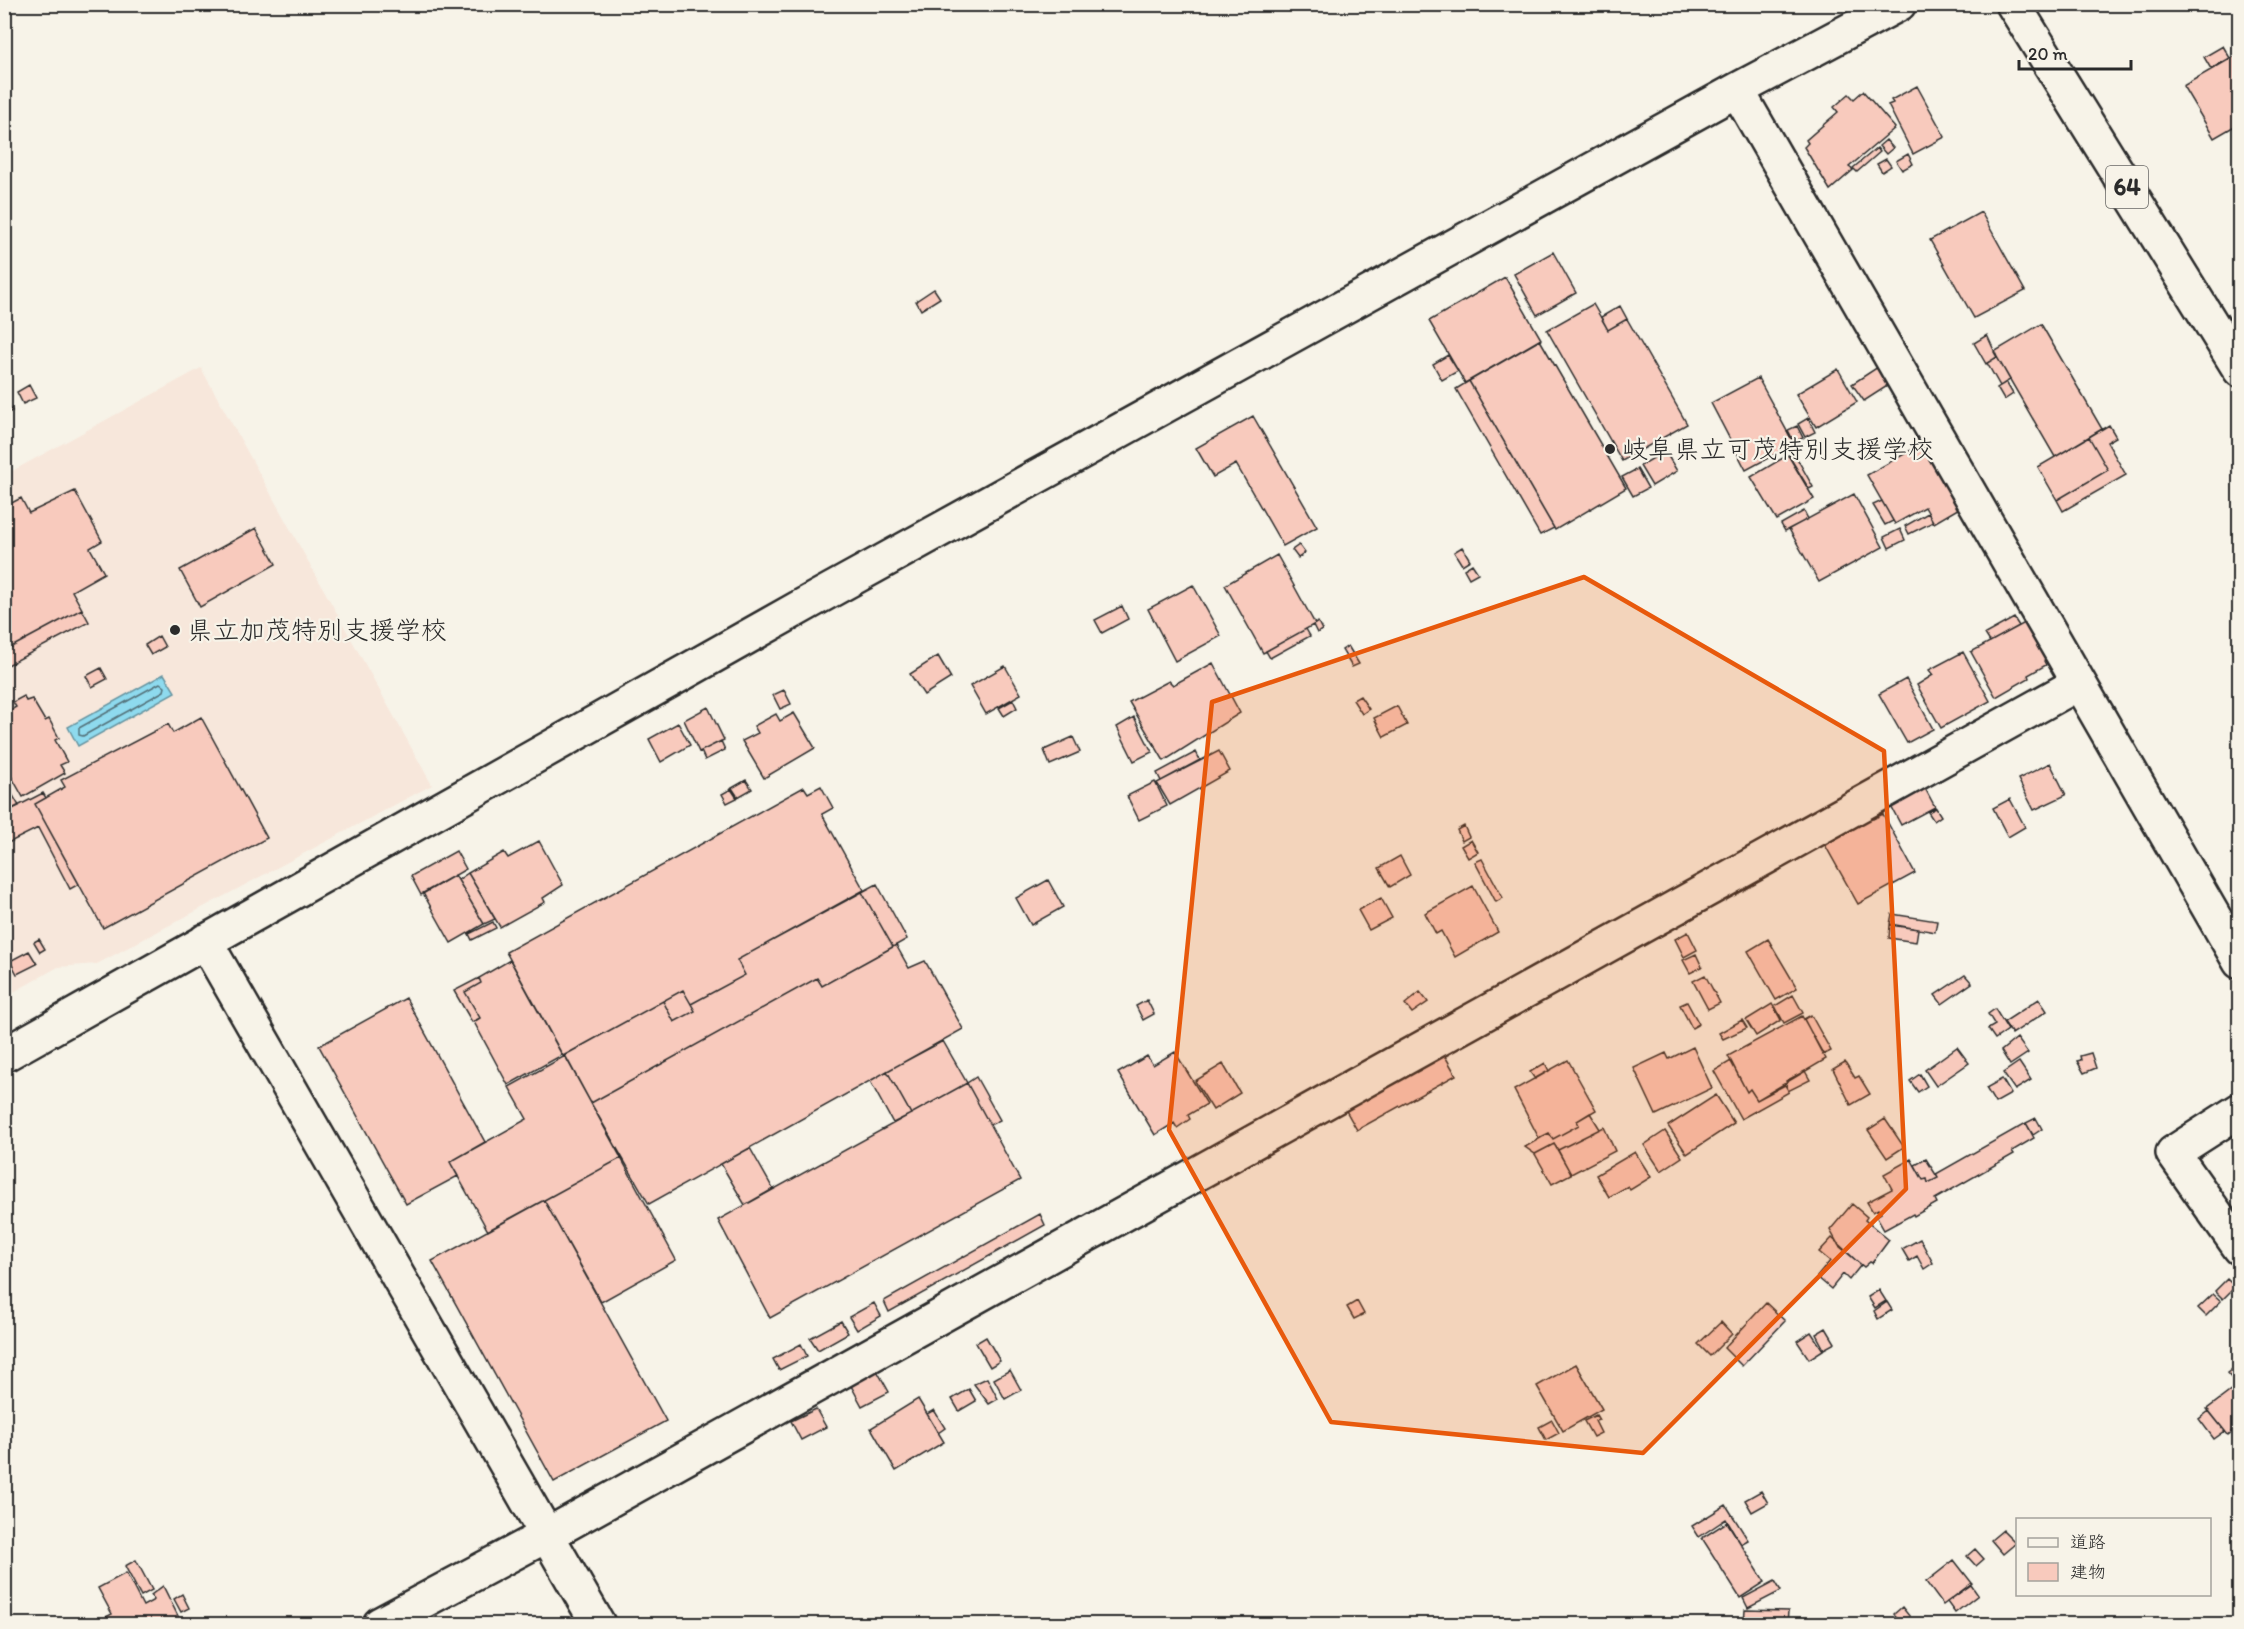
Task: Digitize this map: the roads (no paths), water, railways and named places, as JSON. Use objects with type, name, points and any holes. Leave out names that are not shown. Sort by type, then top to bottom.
[{"type":"street","points":[[4,1054],[813,600],[1737,90],[1899,4]]},
{"type":"street","name":"64","points":[[2013,4],[2240,370]]},
{"type":"street","points":[[1737,90],[2240,962]]},
{"type":"street","points":[[380,1624],[547,1535],[2079,683]]},
{"type":"street","points":[[205,941],[598,1624]]},
{"type":"street","points":[[2240,1110],[2173,1153],[2240,1248]]},
{"type":"water","points":[[164,674],[175,692],[78,746],[68,727]]},
{"type":"place","name":"岐阜県立可茂特別支援学校","points":[[1610,449]]},
{"type":"place","name":"県立加茂特別支援学校","points":[[175,630]]}]
